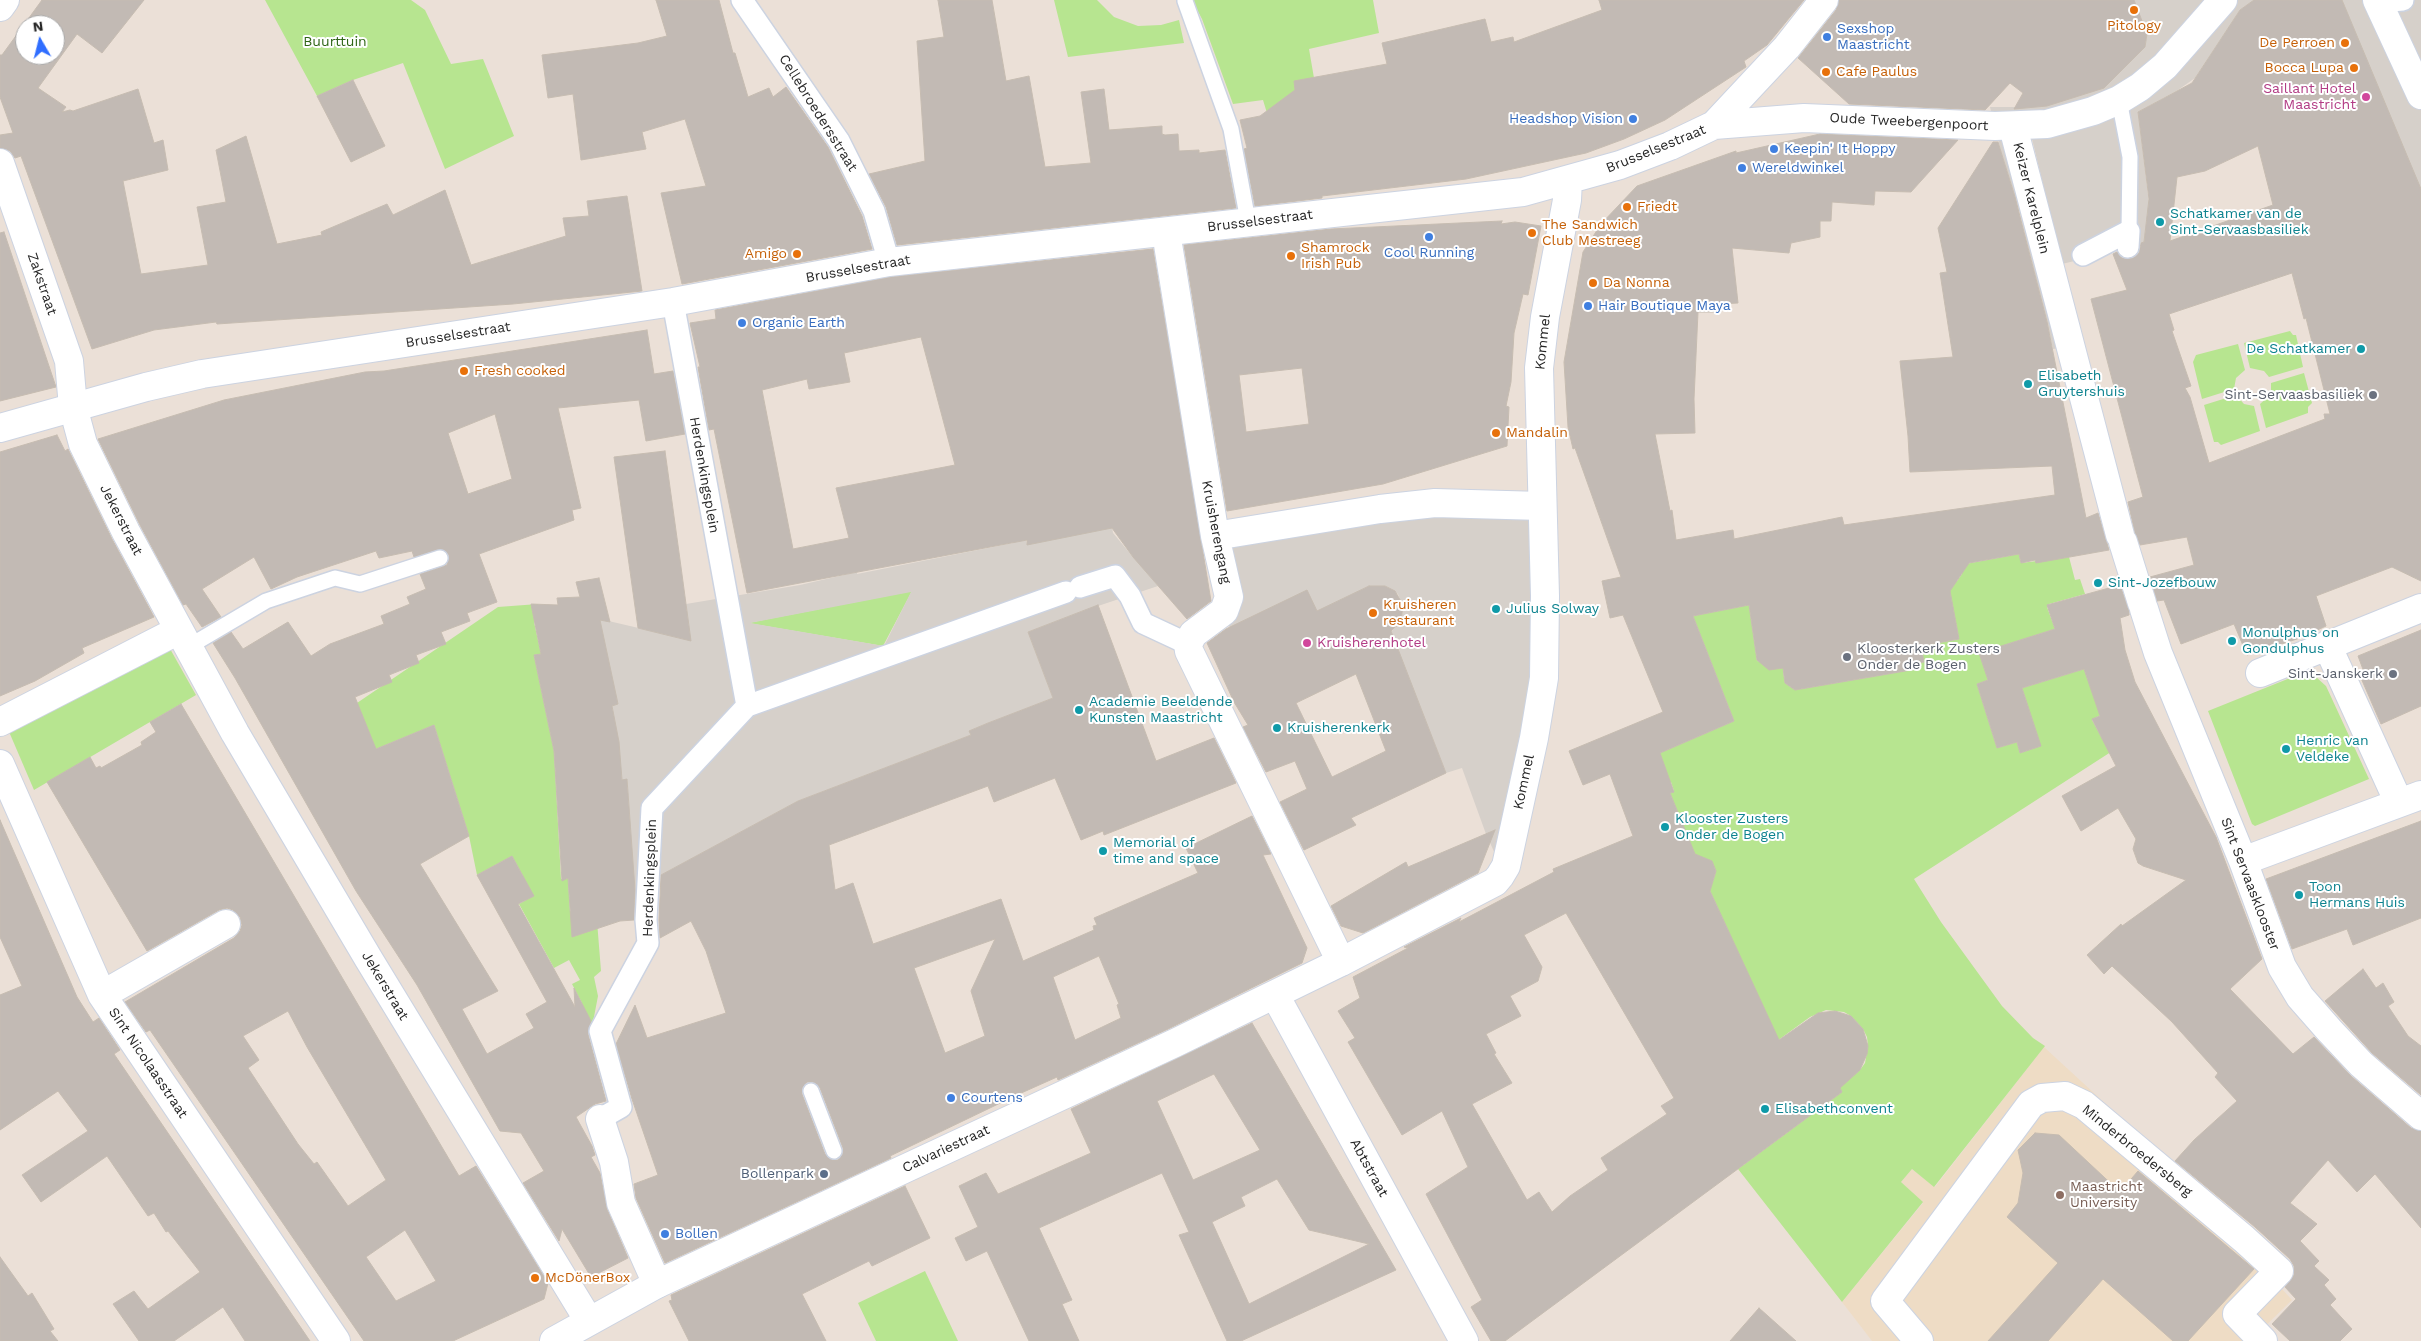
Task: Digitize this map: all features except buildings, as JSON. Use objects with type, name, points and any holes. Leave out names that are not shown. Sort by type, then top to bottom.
[{"type":"street","points":[[0,7],[5,0]]},
{"type":"street","name":"Cellebroedersstraat","points":[[742,0],[839,141],[874,211],[889,262]]},
{"type":"street","name":"Brusselsestraat","points":[[0,428],[202,374],[673,302],[889,262],[1523,192],[1646,155],[1714,124],[1752,86],[1824,0]]},
{"type":"street","name":"Keizer Karelplein","points":[[2070,346],[2013,127],[2048,124],[2119,100],[2140,87],[2165,66],[2223,0]]},
{"type":"street","points":[[2386,1],[2421,95]]},
{"type":"street","name":"Brusselsestraat","points":[[1714,124],[1804,118]]},
{"type":"street","name":"Oude Tweebergenpoort","points":[[1804,118],[2013,127]]},
{"type":"street","name":"Zakstraat","points":[[0,163],[69,361],[74,407]]},
{"type":"street","name":"Kommel","points":[[1341,962],[1495,882],[1506,866],[1534,738],[1544,678],[1540,348],[1567,200],[1568,180]]},
{"type":"street","name":"Kruisherengang","points":[[1166,232],[1214,536],[1229,597],[1224,611],[1193,634],[1188,644]]},
{"type":"street","points":[[2083,255],[2128,239]]},
{"type":"street","name":"Herdenkingsplein","points":[[673,302],[747,706]]},
{"type":"street","name":"Sint Servaasklooster","points":[[2070,346],[2122,539],[2143,606],[2162,662],[2243,861],[2274,950],[2300,997],[2361,1064],[2421,1116]]},
{"type":"street","name":"Jekerstraat","points":[[74,407],[83,444],[126,532],[235,732],[368,958],[590,1321]]},
{"type":"street","points":[[1214,536],[1380,509],[1435,503],[1542,506]]},
{"type":"street","name":"Herdenkingsplein","points":[[600,1120],[622,1107],[600,1031],[648,943],[646,920],[652,808],[747,706],[1115,576],[1130,596],[1143,623],[1188,644]]},
{"type":"street","points":[[2260,673],[2421,608]]},
{"type":"street","points":[[0,722],[183,638]]},
{"type":"street","points":[[1188,644],[1194,660],[1341,962]]},
{"type":"street","points":[[2243,861],[2410,799],[2327,645]]},
{"type":"street","name":"Sint Nicolaasstraat","points":[[0,764],[102,995],[336,1341]]},
{"type":"street","points":[[102,995],[226,924]]},
{"type":"street","name":"Calvariestraat","points":[[554,1341],[658,1284],[848,1185],[1279,993],[1341,962]]},
{"type":"street","name":"Abtstraat","points":[[1279,993],[1464,1341]]},
{"type":"street","name":"Minderbroedersberg","points":[[1919,1341],[1885,1301],[2032,1104],[2042,1098],[2064,1096],[2084,1105],[2244,1239],[2278,1271],[2237,1314],[2258,1339]]},
{"type":"street","points":[[600,1120],[614,1162],[621,1203],[658,1284]]},
{"type":"lane","points":[[1185,1],[1231,129],[1248,221]]},
{"type":"lane","points":[[2119,100],[2130,157],[2128,239]]},
{"type":"lane","points":[[183,638],[266,601],[335,578],[360,584],[440,558]]},
{"type":"lane","points":[[811,1091],[834,1151]]},
{"type":"shaded area","points":[[2134,0],[2254,0],[2240,10],[2195,78],[2178,90],[2138,112],[2149,203],[2144,242],[2062,264],[2029,126],[2021,126],[2073,346],[2053,349],[2020,214],[1990,107],[2019,107],[2145,47],[2147,34]]},
{"type":"shaded area","points":[[2342,0],[2421,0],[2421,190],[2372,73]]},
{"type":"shaded area","points":[[1542,506],[1545,596],[1502,869],[1486,834],[1462,768],[1446,773],[1393,638],[1391,632],[1401,622],[1403,609],[1398,594],[1385,586],[1369,586],[1317,612],[1230,628],[1222,612],[1215,536]]},
{"type":"shaded area","points":[[1112,527],[1113,533],[1133,557],[1151,543],[1139,562],[1158,586],[1028,632],[1053,698],[970,731],[971,735],[798,801],[654,879],[636,920],[635,899],[629,899],[631,842],[627,780],[622,780],[612,706],[618,704],[598,643],[600,619],[690,640],[686,604],[800,585],[857,572],[857,574],[1013,543],[1023,533],[1027,544]],"holes":[[[911,592],[884,646],[750,623]]]},
{"type":"shaded area","name":"Maastricht University","points":[[2044,1047],[2158,1152],[2292,1300],[2250,1341],[1872,1341],[1842,1302],[1923,1203],[1901,1182],[1912,1169],[1935,1187]]},
{"type":"green space","name":"Buurttuin","points":[[265,0],[411,0],[425,10],[451,64],[483,59],[514,136],[445,169],[403,63],[353,80],[317,96]]},
{"type":"green space","points":[[1054,0],[1097,0],[1114,17],[1138,26],[1161,25],[1179,20],[1184,43],[1068,57]]},
{"type":"green space","points":[[1192,0],[1373,0],[1379,33],[1309,49],[1314,78],[1296,92],[1270,123],[1263,100],[1233,104],[1202,19]]},
{"type":"green space","points":[[2290,331],[2293,335],[2296,335],[2303,367],[2269,377],[2264,371],[2250,368],[2244,343]]},
{"type":"green space","points":[[2238,344],[2245,370],[2236,378],[2234,389],[2202,399],[2193,362],[2196,355]]},
{"type":"green space","points":[[2304,373],[2312,403],[2308,407],[2308,413],[2266,428],[2260,404],[2271,394],[2271,383]]},
{"type":"green space","points":[[2236,395],[2244,404],[2254,406],[2260,431],[2221,445],[2218,442],[2214,442],[2204,405]]},
{"type":"green space","points":[[2019,554],[2021,563],[2069,557],[2075,580],[2080,579],[2085,594],[2049,604],[2047,607],[2055,629],[2008,644],[1981,656],[1988,680],[1977,684],[1997,748],[2017,742],[2020,753],[2040,746],[2022,688],[2084,669],[2102,714],[2092,720],[2102,738],[2117,748],[1914,879],[1941,922],[2002,1006],[2033,1038],[2045,1046],[1934,1187],[1912,1169],[1901,1182],[1923,1202],[1842,1302],[1738,1169],[1842,1092],[1839,1087],[1860,1070],[1865,1063],[1868,1046],[1867,1037],[1863,1029],[1851,1016],[1844,1012],[1826,1010],[1810,1017],[1777,1041],[1707,884],[1713,881],[1716,871],[1711,861],[1696,860],[1670,793],[1674,791],[1671,782],[1666,784],[1655,755],[1734,721],[1693,616],[1749,605],[1757,661],[1785,667],[1783,671],[1785,683],[1795,690],[1917,669],[1917,663],[1924,662],[1921,646],[1959,639],[1948,583],[1957,581],[1962,574],[1960,565]]},
{"type":"green space","points":[[912,591],[883,646],[748,623]]},
{"type":"green space","points":[[538,604],[542,622],[534,622],[541,654],[534,655],[554,751],[561,879],[568,878],[570,911],[597,921],[601,971],[594,977],[598,996],[593,1022],[587,1026],[575,1007],[582,1003],[572,984],[580,980],[569,960],[554,968],[519,904],[526,900],[516,881],[523,876],[512,856],[477,875],[469,836],[434,725],[337,765],[357,703],[498,607]]},
{"type":"green space","points":[[169,647],[196,695],[34,790],[7,727]]},
{"type":"green space","points":[[2303,674],[2316,677],[2326,686],[2369,779],[2255,826],[2252,824],[2208,711]]},
{"type":"green space","points":[[925,1271],[958,1341],[876,1341],[858,1303]]},
{"type":"place","name":"Pitology","points":[[2134,10]]},
{"type":"place","name":"Sexshop Maastricht","points":[[1827,37]]},
{"type":"place","name":"De Perroen","points":[[2345,43]]},
{"type":"place","name":"Bocca Lupa","points":[[2354,68]]},
{"type":"place","name":"Cafe Paulus","points":[[1826,72]]},
{"type":"place","name":"Saillant Hotel Maastricht","points":[[2366,97]]},
{"type":"place","name":"Headshop Vision","points":[[1633,119]]},
{"type":"place","name":"Keepin' It Hoppy","points":[[1774,149]]},
{"type":"place","name":"Wereldwinkel","points":[[1742,168]]},
{"type":"place","name":"Friedt","points":[[1627,207]]},
{"type":"place","name":"Schatkamer van de Sint-Servaasbasiliek","points":[[2160,222]]},
{"type":"place","name":"The Sandwich Club Mestreeg","points":[[1532,233]]},
{"type":"place","name":"Cool Running","points":[[1429,237]]},
{"type":"place","name":"Amigo","points":[[797,254]]},
{"type":"place","name":"Shamrock Irish Pub","points":[[1291,256]]},
{"type":"place","name":"Da Nonna","points":[[1593,283]]},
{"type":"place","name":"Hair Boutique Maya","points":[[1588,306]]},
{"type":"place","name":"Organic Earth","points":[[742,323]]},
{"type":"place","name":"De Schatkamer","points":[[2361,349]]},
{"type":"place","name":"Fresh cooked","points":[[464,371]]},
{"type":"place","name":"Elisabeth Gruytershuis","points":[[2028,384]]},
{"type":"place","name":"Sint-Servaasbasiliek","points":[[2373,395]]},
{"type":"place","name":"Mandalin","points":[[1496,433]]},
{"type":"place","name":"Sint-Jozefbouw","points":[[2098,583]]},
{"type":"place","name":"Julius Solway","points":[[1496,609]]},
{"type":"place","name":"Kruisheren restaurant","points":[[1373,613]]},
{"type":"place","name":"Monulphus on Gondulphus","points":[[2232,641]]},
{"type":"place","name":"Kruisherenhotel","points":[[1307,643]]},
{"type":"place","name":"Kloosterkerk Zusters Onder de Bogen","points":[[1847,657]]},
{"type":"place","name":"Sint-Janskerk","points":[[2393,674]]},
{"type":"place","name":"Academie Beeldende Kunsten Maastricht","points":[[1079,710]]},
{"type":"place","name":"Kruisherenkerk","points":[[1277,728]]},
{"type":"place","name":"Henric van Veldeke","points":[[2286,749]]},
{"type":"place","name":"Klooster Zusters Onder de Bogen","points":[[1665,827]]},
{"type":"place","name":"Memorial of time and space","points":[[1103,851]]},
{"type":"place","name":"Toon Hermans Huis","points":[[2299,895]]},
{"type":"place","name":"Courtens","points":[[951,1098]]},
{"type":"place","name":"Elisabethconvent","points":[[1765,1109]]},
{"type":"place","name":"Bollenpark","points":[[824,1174]]},
{"type":"place","name":"Maastricht University","points":[[2060,1195]]},
{"type":"place","name":"Bollen","points":[[665,1234]]},
{"type":"place","name":"McDönerBox","points":[[535,1278]]}]
